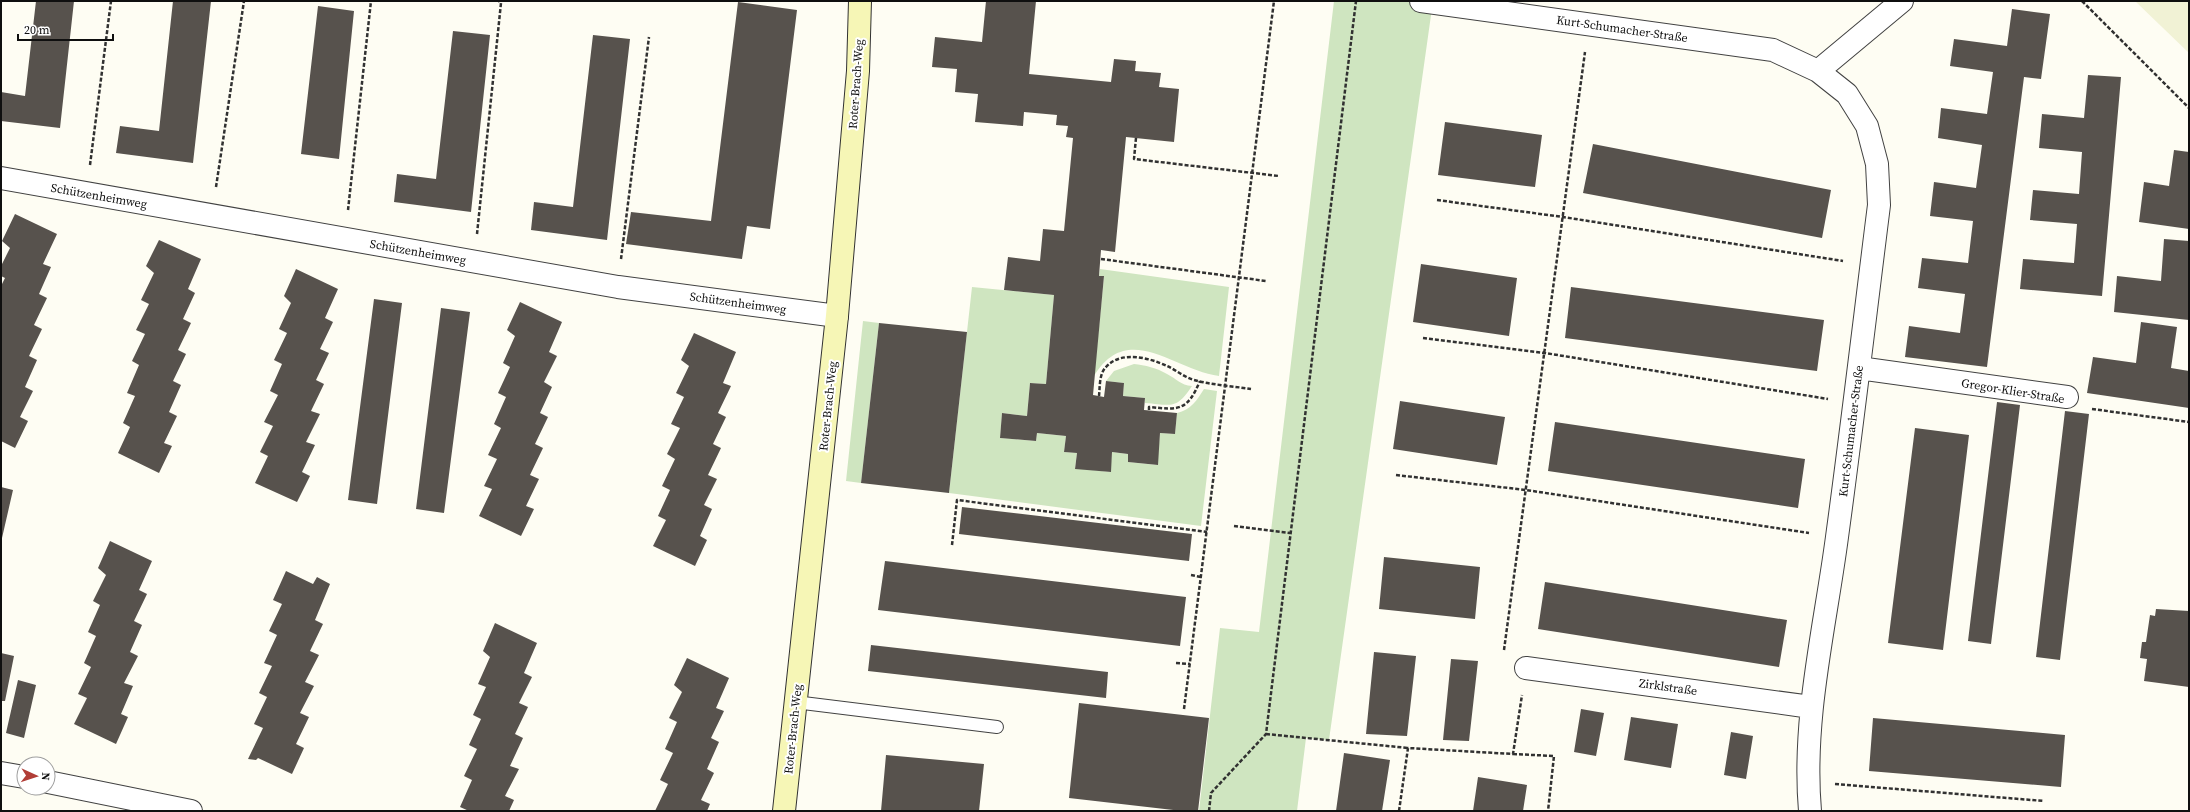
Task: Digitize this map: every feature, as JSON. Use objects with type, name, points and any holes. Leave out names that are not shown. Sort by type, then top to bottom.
[{"type":"street","name":"Roter-Brach-Weg","points":[[784,811],[838,316],[858,71],[860,1]]},
{"type":"street","name":"Kurt-Schumacher-Straße","points":[[1421,1],[1773,50],[1818,70],[1847,94],[1867,126],[1877,164],[1879,205],[1837,538],[1811,707],[1809,783],[1810,811]]},
{"type":"street","points":[[1818,70],[1902,1]]},
{"type":"street","name":"Schützenheimweg","points":[[1,178],[618,287],[838,316]]},
{"type":"street","name":"Gregor-Klier-Straße","points":[[1859,368],[2067,398]]},
{"type":"street","name":"Zirklstraße","points":[[1526,668],[1811,707]]},
{"type":"street","points":[[1,773],[16,776]]},
{"type":"street","points":[[56,784],[191,811]]},
{"type":"lane","points":[[796,702],[998,727]]},
{"type":"path","points":[[86,193],[112,1]]},
{"type":"path","points":[[212,215],[244,1]]},
{"type":"path","points":[[345,239],[371,1]]},
{"type":"path","points":[[474,262],[500,1]]},
{"type":"path","points":[[1184,709],[1274,1]]},
{"type":"path","points":[[1209,811],[1211,793],[1266,734],[1356,1]]},
{"type":"path","points":[[2082,1],[2189,108]]},
{"type":"path","points":[[1513,754],[1526,668],[1503,659],[1588,24]]},
{"type":"path","points":[[618,287],[649,36]]},
{"type":"path","points":[[1136,138],[1134,159],[1279,176]]},
{"type":"path","points":[[1437,200],[1563,217],[1872,265]]},
{"type":"path","points":[[1101,259],[1266,281]]},
{"type":"path","points":[[1423,338],[1545,353],[1854,403]]},
{"type":"path","points":[[1099,396],[1100,381],[1106,367],[1119,359],[1128,357],[1152,360],[1200,381],[1251,389]]},
{"type":"path","points":[[1149,410],[1149,407],[1171,409],[1179,408],[1187,404],[1200,381]]},
{"type":"path","name":"Gregor-Klier-Straße","points":[[2067,398],[2076,407],[2189,422]]},
{"type":"path","points":[[1396,475],[1526,490],[1837,538]]},
{"type":"path","points":[[952,545],[957,500],[1207,532]]},
{"type":"path","points":[[1234,526],[1290,533]]},
{"type":"path","points":[[1191,575],[1201,577]]},
{"type":"path","points":[[1176,663],[1190,664]]},
{"type":"path","points":[[1266,734],[1408,748],[1554,756],[1548,811]]},
{"type":"path","points":[[1399,811],[1408,748]]},
{"type":"path","points":[[1809,783],[2044,801]]},
{"type":"green space","points":[[1334,1],[1433,1],[1329,740],[1306,738],[1297,811],[1199,811],[1220,628],[1259,632]]},
{"type":"green space","points":[[2135,1],[2189,1],[2189,53]]},
{"type":"green space","points":[[1100,269],[1229,287],[1219,376],[1202,372],[1152,353],[1137,350],[1122,352],[1107,360],[1094,376],[1104,277],[1099,276]]},
{"type":"green space","points":[[972,287],[1054,295],[1046,384],[1030,383],[1027,416],[1002,413],[1000,438],[1036,441],[1037,433],[1066,436],[1064,452],[1077,453],[1075,468],[1110,472],[1112,452],[1128,454],[1128,462],[1157,465],[1160,433],[1175,434],[1177,413],[1190,407],[1204,389],[1217,391],[1201,526],[949,493]]},
{"type":"green space","points":[[863,321],[879,323],[861,483],[846,481]]},
{"type":"green space","points":[[1134,364],[1155,368],[1181,383],[1192,386],[1182,399],[1168,405],[1145,403],[1145,398],[1123,396],[1124,383],[1106,381],[1114,371]]},
{"type":"building","points":[[36,1],[74,1],[60,128],[1,121],[1,92],[25,96]]},
{"type":"building","points":[[173,1],[211,1],[193,163],[116,153],[120,126],[159,131]]},
{"type":"building","points":[[986,1],[1036,1],[1029,74],[1111,82],[1114,59],[1136,61],[1135,71],[1161,73],[1159,87],[1179,89],[1174,142],[1126,137],[1115,252],[1101,250],[1099,276],[1104,276],[1093,395],[1104,397],[1106,381],[1124,383],[1123,396],[1145,398],[1144,410],[1177,413],[1175,434],[1160,433],[1158,465],[1128,462],[1128,454],[1112,452],[1111,472],[1075,469],[1077,453],[1064,452],[1066,436],[1037,433],[1036,441],[1000,438],[1002,413],[1027,416],[1030,383],[1046,384],[1054,295],[1004,290],[1008,257],[1040,261],[1043,229],[1064,231],[1073,138],[1066,137],[1068,126],[1056,125],[1057,115],[1024,112],[1023,126],[975,122],[978,94],[955,92],[957,69],[932,67],[935,37],[982,42]]},
{"type":"building","points":[[738,2],[797,10],[770,229],[747,226],[742,259],[626,244],[631,212],[711,221]]},
{"type":"building","points":[[318,6],[354,11],[339,159],[301,154]]},
{"type":"building","points":[[2012,9],[2050,14],[2041,79],[2024,77],[1987,367],[1905,357],[1909,326],[1960,333],[1965,294],[1918,288],[1922,258],[1968,263],[1973,221],[1930,216],[1934,182],[1976,188],[1982,145],[1938,138],[1941,108],[1987,114],[1993,72],[1950,66],[1954,39],[2007,46]]},
{"type":"building","points":[[453,31],[490,35],[471,212],[394,202],[397,174],[436,179]]},
{"type":"building","points":[[593,35],[630,39],[607,240],[531,230],[534,202],[573,207]]},
{"type":"building","points":[[2088,75],[2121,77],[2102,296],[2020,289],[2023,259],[2074,263],[2077,224],[2030,220],[2033,190],[2079,194],[2082,152],[2039,148],[2042,114],[2084,118]]},
{"type":"building","points":[[1445,122],[1542,135],[1535,187],[1438,175]]},
{"type":"building","points":[[1593,144],[1831,190],[1822,238],[1583,193]]},
{"type":"building","points":[[2174,150],[2189,152],[2189,229],[2139,222],[2144,182],[2169,186]]},
{"type":"building","points":[[15,214],[57,234],[43,264],[51,267],[39,294],[47,298],[34,325],[42,329],[29,356],[37,360],[25,387],[33,391],[20,417],[28,421],[15,448],[1,441],[1,286],[5,278],[1,276],[1,266],[10,248],[2,241]]},
{"type":"building","points":[[2164,239],[2189,241],[2189,320],[2114,312],[2117,276],[2161,281]]},
{"type":"building","points":[[159,240],[201,259],[188,289],[195,293],[183,319],[191,323],[178,350],[186,354],[173,381],[181,385],[169,412],[177,416],[164,443],[172,446],[159,473],[118,453],[130,427],[123,423],[135,396],[127,393],[139,365],[132,361],[145,334],[136,330],[149,304],[141,300],[154,273],[146,266]]},
{"type":"building","points":[[1421,264],[1517,278],[1509,336],[1413,322]]},
{"type":"building","points":[[296,269],[338,289],[325,318],[333,322],[320,349],[329,353],[316,380],[324,384],[311,411],[320,414],[306,442],[315,445],[302,472],[310,476],[297,502],[255,483],[268,456],[260,452],[273,426],[264,422],[278,395],[270,391],[282,364],[274,360],[287,333],[279,329],[291,303],[284,296]]},
{"type":"building","points":[[1571,287],[1824,320],[1817,371],[1565,338]]},
{"type":"building","points":[[374,299],[402,303],[377,504],[348,500]]},
{"type":"building","points":[[520,302],[562,322],[549,352],[557,356],[544,382],[552,387],[540,413],[548,417],[535,444],[543,448],[530,475],[539,479],[526,506],[534,509],[521,536],[479,516],[492,489],[484,486],[497,459],[488,455],[501,428],[494,424],[506,397],[498,393],[510,367],[503,363],[515,336],[507,330]]},
{"type":"building","points":[[441,308],[470,312],[444,513],[416,509]]},
{"type":"building","points":[[2141,322],[2177,327],[2171,368],[2189,371],[2189,408],[2087,393],[2093,357],[2136,363]]},
{"type":"building","points":[[879,323],[967,332],[949,493],[861,483]]},
{"type":"building","points":[[694,333],[736,352],[723,383],[731,386],[718,413],[726,417],[713,444],[721,448],[708,475],[717,479],[704,505],[712,509],[700,536],[707,540],[695,566],[653,546],[666,520],[658,516],[670,490],[662,486],[675,459],[667,454],[680,428],[671,424],[684,397],[676,393],[689,366],[681,360]]},
{"type":"building","points":[[1400,401],[1505,417],[1497,465],[1393,449]]},
{"type":"building","points":[[1997,402],[2020,405],[1991,644],[1968,641]]},
{"type":"building","points":[[2065,411],[2089,414],[2060,660],[2036,657]]},
{"type":"building","points":[[1555,422],[1805,459],[1798,508],[1548,471]]},
{"type":"building","points":[[1915,428],[1969,435],[1943,650],[1888,643]]},
{"type":"building","points":[[1,487],[13,490],[2,538],[1,538]]},
{"type":"building","points":[[962,507],[1192,534],[1189,561],[959,534]]},
{"type":"building","points":[[110,541],[152,561],[139,590],[147,594],[134,621],[142,625],[130,652],[138,656],[124,683],[133,686],[121,714],[128,717],[116,744],[74,724],[87,698],[78,694],[91,667],[84,663],[96,636],[88,632],[100,605],[93,601],[106,575],[98,568]]},
{"type":"building","points":[[1384,557],[1480,567],[1475,619],[1379,609]]},
{"type":"building","points":[[885,561],[1186,597],[1180,646],[878,610]]},
{"type":"building","points":[[286,571],[313,584],[317,577],[330,584],[315,620],[323,624],[310,651],[319,655],[305,682],[314,686],[300,713],[309,717],[296,744],[304,748],[292,774],[258,758],[256,760],[248,759],[263,728],[254,724],[267,697],[259,693],[272,666],[264,663],[277,635],[269,631],[282,604],[273,600]]},
{"type":"building","points":[[1545,582],[1787,620],[1779,667],[1538,629]]},
{"type":"building","points":[[2156,609],[2189,611],[2189,687],[2144,681],[2147,659],[2140,658],[2142,642],[2146,642],[2150,615],[2155,616]]},
{"type":"building","points":[[495,623],[537,643],[524,673],[532,677],[519,703],[528,707],[515,734],[523,738],[510,766],[519,769],[505,796],[514,800],[509,811],[469,811],[460,807],[472,780],[464,776],[477,749],[469,745],[481,719],[473,715],[486,687],[478,684],[490,657],[483,651]]},
{"type":"building","points":[[871,645],[1108,672],[1106,698],[868,671]]},
{"type":"building","points":[[1374,652],[1416,656],[1407,736],[1366,734]]},
{"type":"building","points":[[1,653],[14,656],[5,701],[1,701]]},
{"type":"building","points":[[687,658],[729,678],[716,708],[724,711],[711,738],[719,742],[707,769],[714,773],[701,800],[710,804],[707,811],[655,811],[668,784],[660,780],[673,753],[665,749],[677,722],[669,718],[682,692],[674,685]]},
{"type":"building","points":[[1451,659],[1478,661],[1469,741],[1443,740]]},
{"type":"building","points":[[18,680],[36,685],[24,738],[6,733]]},
{"type":"building","points":[[1079,703],[1209,718],[1198,811],[1182,811],[1069,798]]},
{"type":"building","points":[[1581,709],[1604,713],[1596,756],[1574,752]]},
{"type":"building","points":[[1631,717],[1678,724],[1671,768],[1624,760]]},
{"type":"building","points":[[1873,718],[2065,735],[2061,787],[1869,771]]},
{"type":"building","points":[[1731,732],[1753,736],[1746,779],[1724,775]]},
{"type":"building","points":[[1344,753],[1390,760],[1382,811],[1336,811]]},
{"type":"building","points":[[886,755],[984,764],[979,811],[881,811]]},
{"type":"building","points":[[1478,777],[1527,785],[1523,811],[1473,811]]}]
